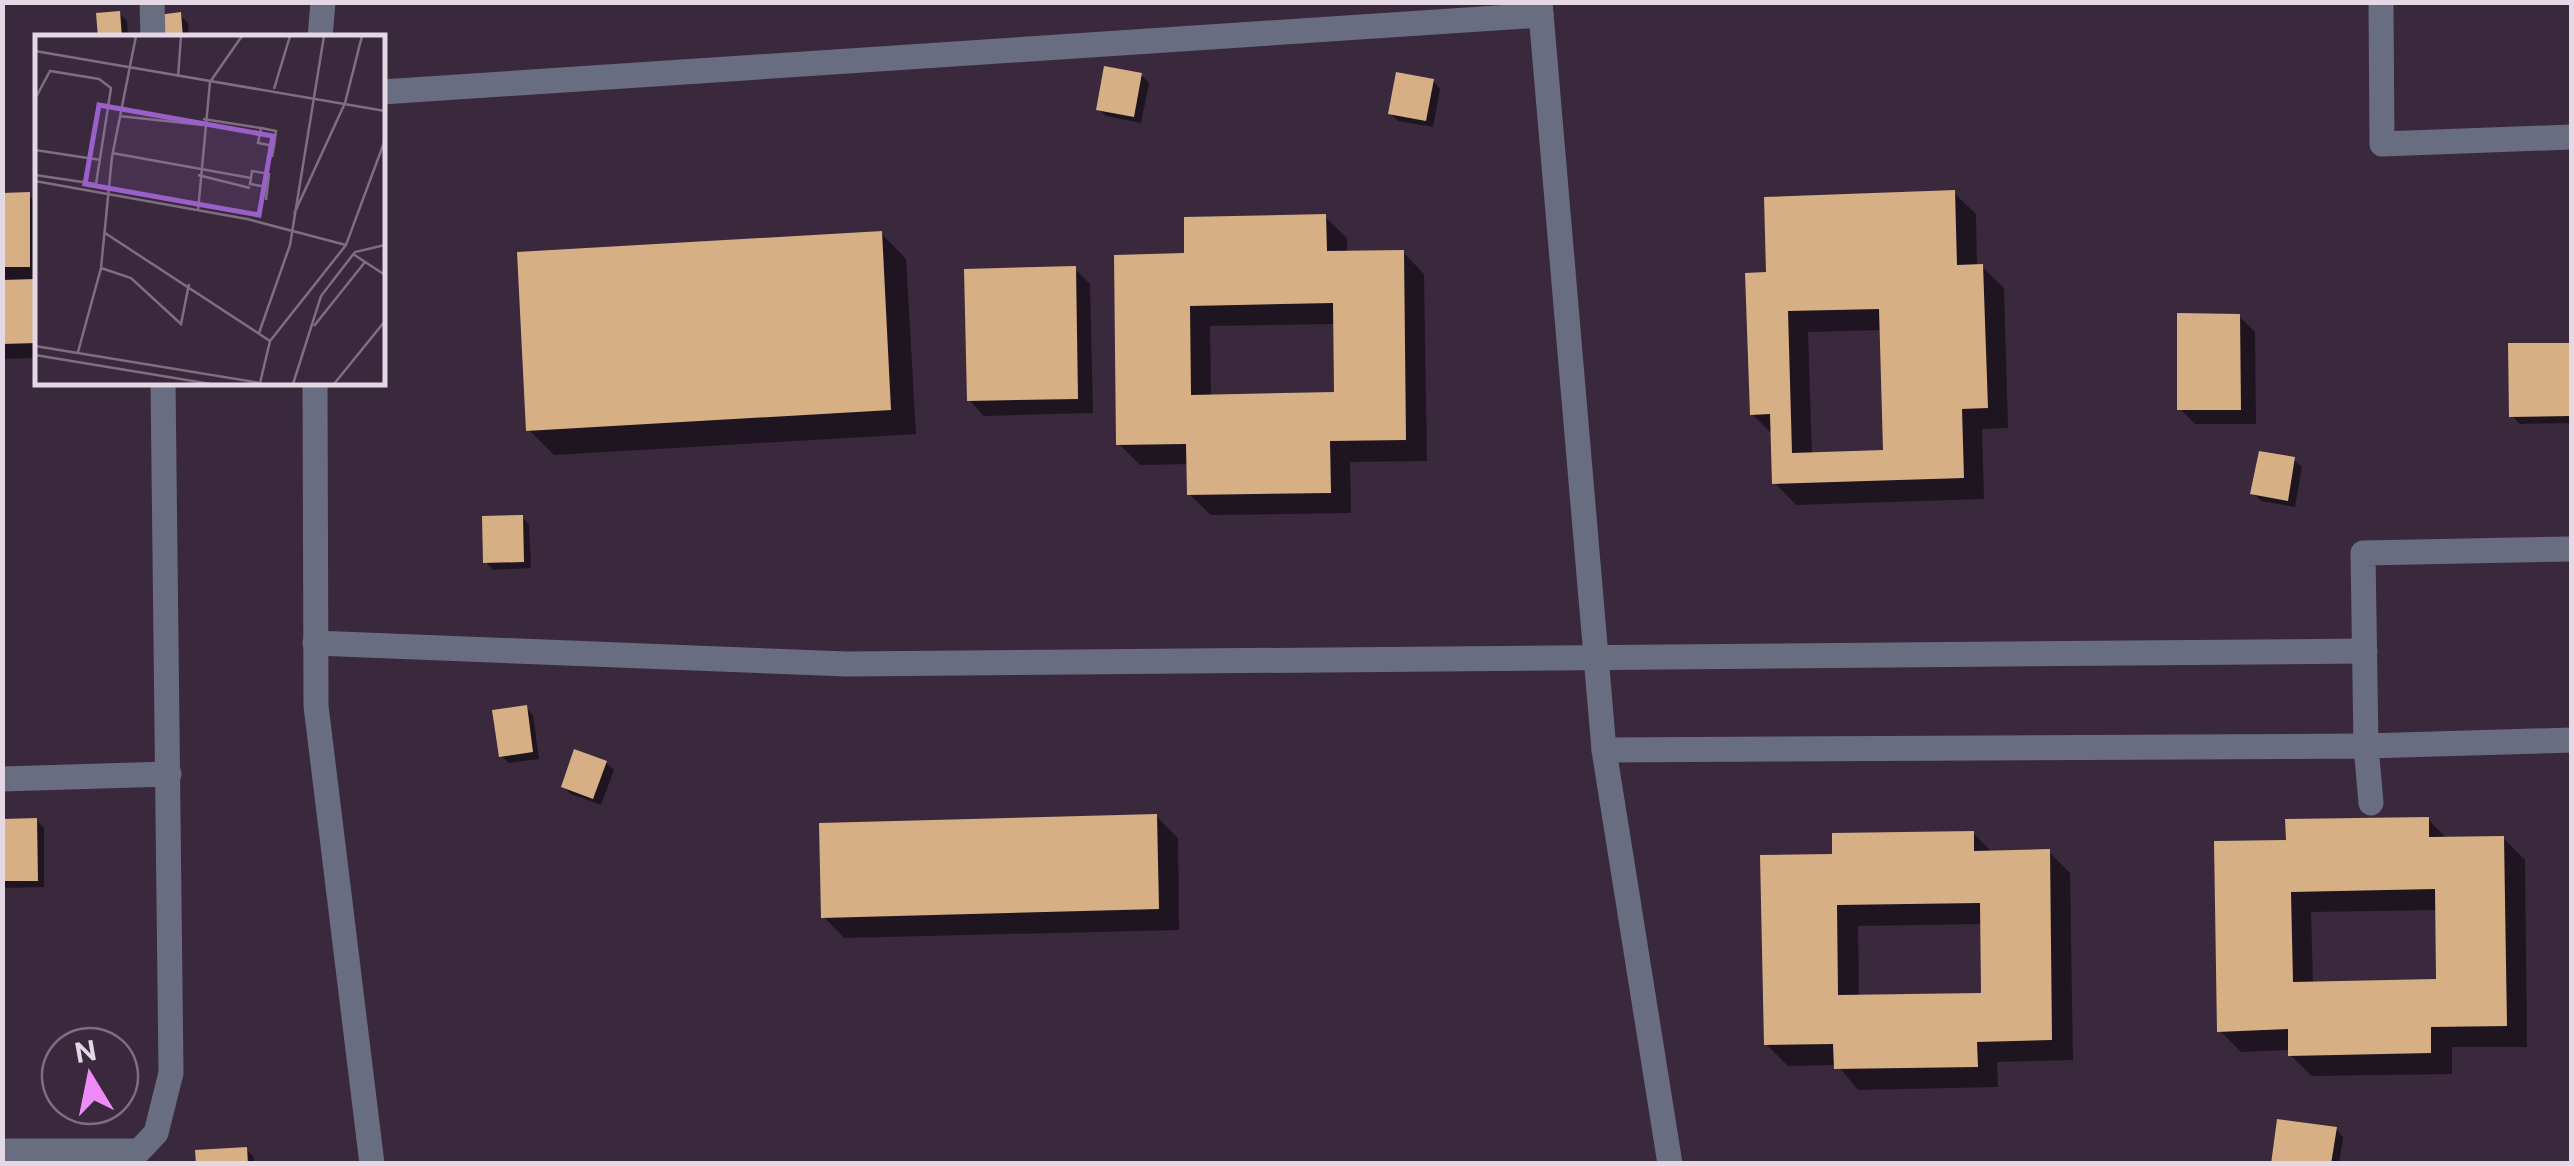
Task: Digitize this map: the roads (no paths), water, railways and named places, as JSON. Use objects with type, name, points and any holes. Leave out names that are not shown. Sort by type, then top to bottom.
[{"type":"street","points":[[152,2],[154,35]]},
{"type":"street","points":[[320,35],[323,2]]},
{"type":"street","points":[[2381,2],[2382,144],[2572,136]]},
{"type":"street","points":[[385,92],[1540,9],[1604,750],[1670,1164]]},
{"type":"street","points":[[2,1151],[139,1151],[156,1133],[171,1073],[164,385]]},
{"type":"street","points":[[315,385],[316,706],[372,1164]]},
{"type":"street","points":[[2371,803],[2366,746],[2363,553],[2572,550]]},
{"type":"street","points":[[315,643],[847,664],[2365,651]]},
{"type":"street","points":[[1604,750],[2366,746],[2572,740]]},
{"type":"street","points":[[2,779],[169,774]]}]
